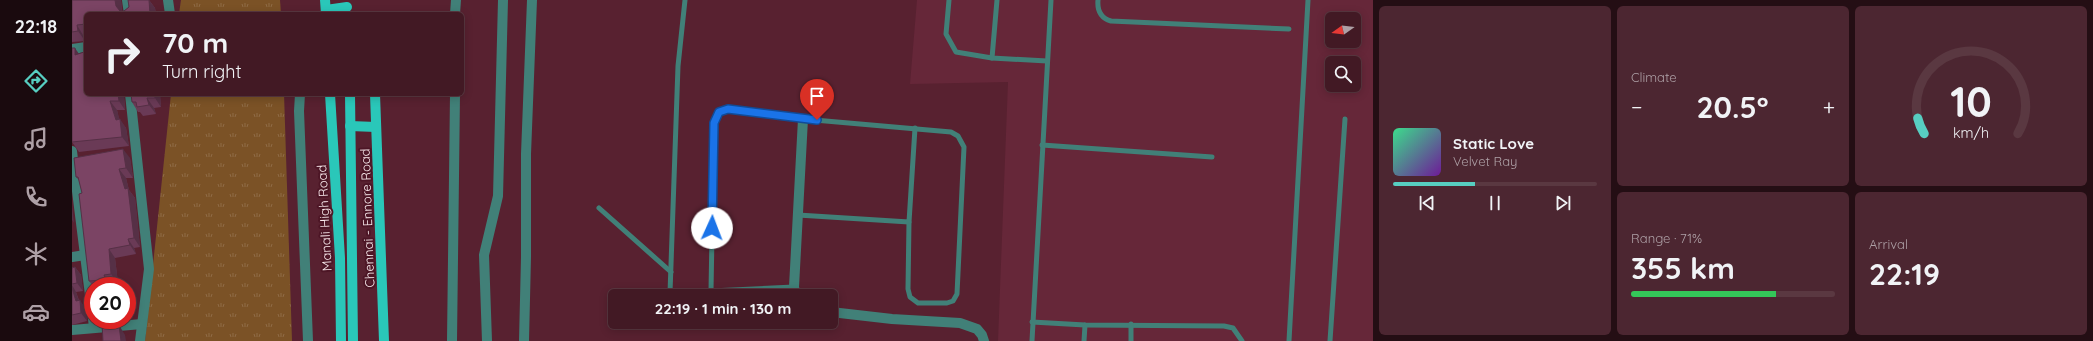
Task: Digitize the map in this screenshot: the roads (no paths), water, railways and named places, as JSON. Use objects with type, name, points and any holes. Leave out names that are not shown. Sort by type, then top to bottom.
[{"type":"main road","points":[[326,8],[348,9]]},
{"type":"main road","name":"Manali High Road","points":[[330,96],[340,258],[341,341]]},
{"type":"main road","name":"Manali High Road","points":[[350,96],[353,341]]},
{"type":"main road","name":"Chennai - Ennore Road","points":[[375,96],[384,341]]},
{"type":"main road","points":[[350,126],[376,127]]},
{"type":"street","points":[[127,0],[128,12]]},
{"type":"street","points":[[168,0],[170,12]]},
{"type":"street","points":[[456,0],[456,12]]},
{"type":"street","points":[[487,341],[484,255],[498,196],[503,0]]},
{"type":"street","points":[[524,341],[526,154],[532,0]]},
{"type":"street","points":[[72,49],[84,47]]},
{"type":"street","points":[[130,96],[149,269],[140,341]]},
{"type":"street","points":[[300,96],[299,111],[308,341]]},
{"type":"street","points":[[452,341],[455,96]]},
{"type":"street","points":[[795,289],[796,215],[803,118]]},
{"type":"street","points":[[72,151],[76,228],[85,255],[88,277]]},
{"type":"street","points":[[72,257],[85,255]]},
{"type":"street","points":[[838,313],[892,319],[960,323],[977,329],[982,335],[984,341]]},
{"type":"street","points":[[136,324],[142,324]]},
{"type":"street","points":[[72,330],[84,328]]},
{"type":"lane","points":[[670,289],[678,66],[685,0]]},
{"type":"lane","points":[[948,0],[946,34],[956,52],[992,58],[1047,61]]},
{"type":"lane","points":[[992,58],[997,0]]},
{"type":"lane","points":[[1032,341],[1051,0]]},
{"type":"lane","points":[[1098,0],[1100,14],[1105,19],[1111,21],[1288,29]]},
{"type":"lane","points":[[1289,341],[1308,0]]},
{"type":"lane","points":[[711,289],[716,117],[719,112],[728,109],[803,118],[915,128],[950,132],[958,136],[964,147],[957,294],[953,301],[947,303],[918,304],[910,297],[908,289],[909,222],[915,128]]},
{"type":"lane","points":[[1330,341],[1345,119]]},
{"type":"lane","points":[[1042,144],[1212,157]]},
{"type":"lane","points":[[599,208],[671,272]]},
{"type":"lane","points":[[796,215],[909,222]]},
{"type":"lane","points":[[1032,322],[1085,325],[1131,324],[1224,326],[1233,328],[1242,341]]},
{"type":"lane","points":[[1131,324],[1131,341]]},
{"type":"lane","points":[[1084,341],[1085,325]]}]
